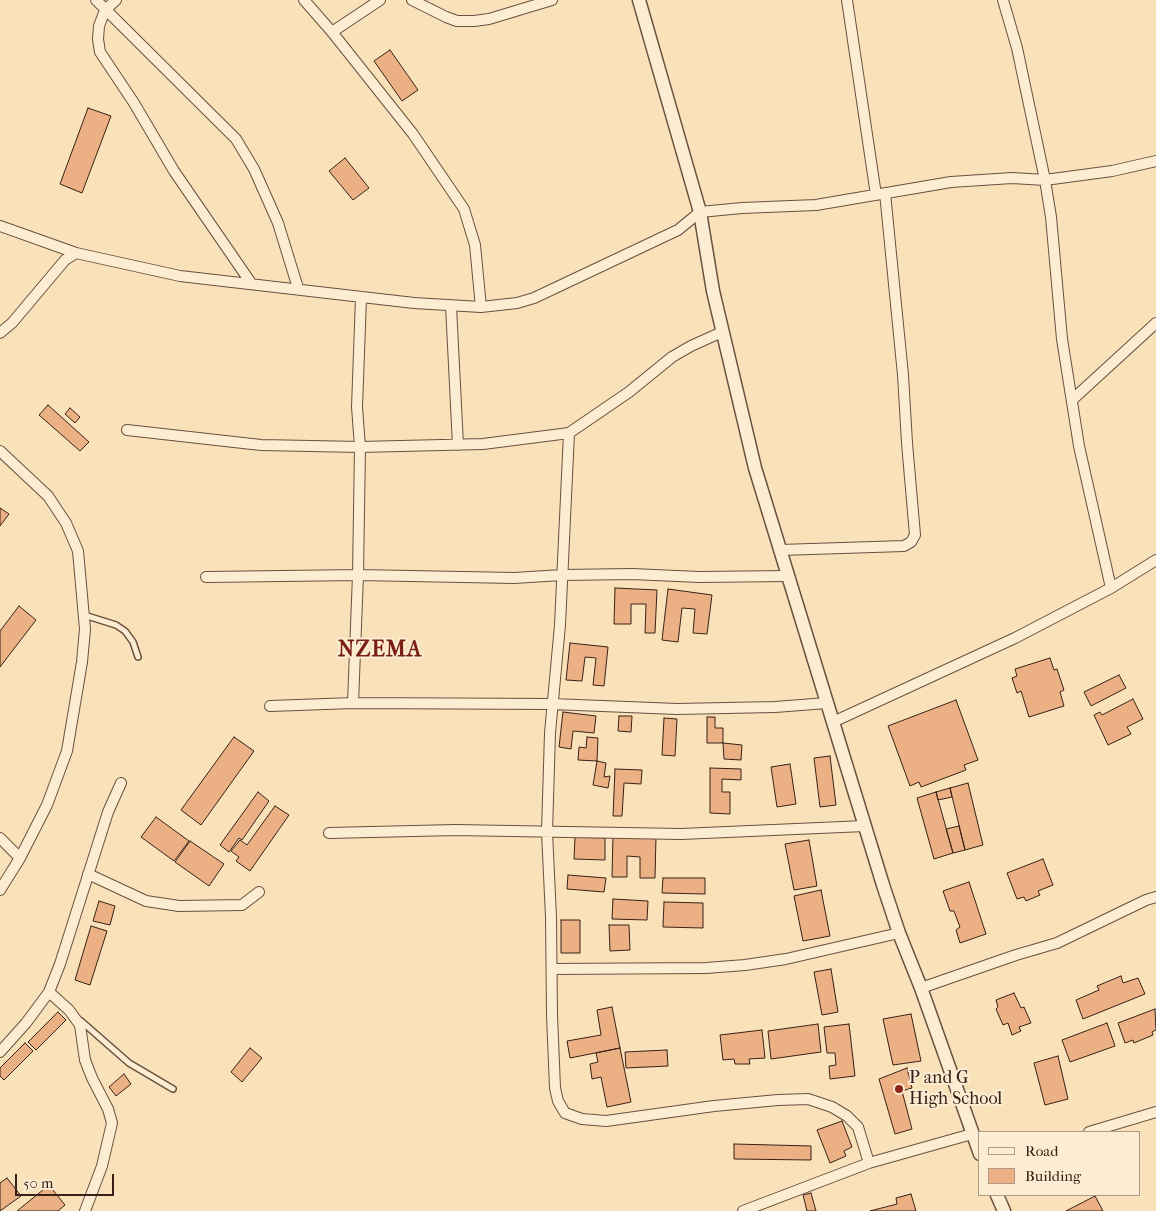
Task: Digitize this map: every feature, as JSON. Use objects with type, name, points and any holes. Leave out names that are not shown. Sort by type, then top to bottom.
[{"type":"street","points":[[96,0],[236,139],[254,169],[278,223],[298,288]]},
{"type":"street","points":[[116,0],[105,10],[99,26],[98,45],[100,52],[134,102],[174,171],[251,283]]},
{"type":"street","points":[[304,0],[332,32],[413,134],[464,209],[476,245],[480,307]]},
{"type":"street","points":[[332,32],[380,0]]},
{"type":"street","points":[[412,0],[457,21],[489,19],[552,0]]},
{"type":"street","points":[[640,0],[700,212],[713,291],[755,468],[899,933],[921,988],[978,1149]]},
{"type":"street","points":[[780,550],[904,546],[911,542],[915,535],[903,375],[880,194],[847,0]]},
{"type":"street","points":[[1003,0],[1017,48],[1045,180],[1051,217],[1062,339],[1079,446],[1111,588]]},
{"type":"street","points":[[0,226],[76,253],[180,276],[298,288],[361,298],[480,307],[517,303],[542,295],[678,230],[700,212],[816,205],[951,182],[1012,178],[1045,180],[1112,171],[1156,162]]},
{"type":"street","points":[[0,333],[12,323],[65,260],[76,253]]},
{"type":"street","points":[[353,703],[358,576],[360,447],[357,408],[361,298]]},
{"type":"street","points":[[451,306],[458,445]]},
{"type":"street","points":[[1072,400],[1156,323]]},
{"type":"street","points":[[128,430],[261,445],[360,447],[458,445],[502,442],[569,433],[629,392],[672,357],[722,332]]},
{"type":"street","points":[[569,433],[560,625],[548,767],[547,832],[552,1015],[555,1088],[558,1101],[565,1113],[582,1119],[606,1121],[714,1106],[778,1100],[808,1100],[832,1107],[847,1116],[858,1127],[870,1163]]},
{"type":"street","points":[[0,451],[48,496],[66,523],[78,551],[85,629],[82,662],[67,751],[47,805],[20,858],[0,890]]},
{"type":"street","points":[[833,722],[1015,638],[1111,588],[1156,560]]},
{"type":"street","points":[[206,577],[514,578],[632,574],[699,577],[788,576]]},
{"type":"street","points":[[270,706],[353,703],[552,704],[677,709],[775,707],[827,703]]},
{"type":"street","points":[[0,1052],[26,1023],[49,992],[60,964],[108,812],[121,783]]},
{"type":"street","points":[[329,832],[456,830],[681,834],[865,826]]},
{"type":"street","points":[[0,838],[20,858]]},
{"type":"street","points":[[88,874],[146,900],[179,906],[242,905],[259,892]]},
{"type":"street","points":[[921,988],[1056,943],[1156,897]]},
{"type":"street","points":[[552,969],[706,968],[745,965],[786,959],[899,933]]},
{"type":"street","points":[[49,992],[75,1017],[80,1025],[85,1060],[108,1108],[112,1123],[102,1166],[85,1211]]},
{"type":"street","points":[[1092,1131],[1156,1112]]},
{"type":"street","points":[[743,1211],[870,1163],[972,1134]]},
{"type":"street","points":[[997,1196],[1004,1211]]},
{"type":"lane","points":[[84,615],[116,625],[125,631],[133,642],[138,656]]},
{"type":"lane","points":[[75,1017],[129,1063],[173,1089]]},
{"type":"building","points":[[390,50],[418,90],[402,101],[374,61]]},
{"type":"building","points":[[88,108],[111,116],[82,193],[60,184]]},
{"type":"building","points":[[345,158],[369,188],[353,200],[329,171]]},
{"type":"building","points":[[48,405],[89,442],[80,451],[39,415]]},
{"type":"building","points":[[70,408],[80,417],[75,423],[65,414]]},
{"type":"building","points":[[0,508],[9,514],[0,526]]},
{"type":"building","points":[[615,588],[657,590],[655,633],[645,633],[646,604],[631,604],[631,624],[614,624]]},
{"type":"building","points":[[668,589],[712,595],[707,634],[693,633],[695,609],[682,608],[678,642],[662,640]]},
{"type":"building","points":[[19,606],[36,620],[0,667],[0,631]]},
{"type":"building","points":[[570,643],[608,647],[604,686],[593,685],[596,658],[585,657],[582,681],[566,680]]},
{"type":"building","points":[[1050,658],[1054,670],[1057,669],[1064,690],[1060,692],[1064,706],[1029,717],[1021,691],[1017,693],[1012,678],[1017,676],[1015,669]]},
{"type":"building","points":[[1119,675],[1126,688],[1091,706],[1084,692]]},
{"type":"building","points":[[1133,699],[1143,719],[1127,727],[1131,734],[1108,745],[1094,715],[1100,712],[1102,715]]},
{"type":"building","points":[[956,700],[978,760],[964,765],[966,770],[921,787],[919,782],[910,786],[888,726]]},
{"type":"building","points":[[563,712],[596,716],[594,733],[573,731],[571,749],[559,747]]},
{"type":"building","points":[[619,716],[632,716],[631,732],[618,731]]},
{"type":"building","points":[[707,717],[715,717],[715,728],[723,728],[723,743],[707,743]]},
{"type":"building","points":[[664,718],[677,719],[675,756],[662,755]]},
{"type":"building","points":[[234,737],[254,751],[201,825],[181,810]]},
{"type":"building","points":[[587,737],[598,738],[597,761],[578,760],[579,747],[586,748]]},
{"type":"building","points":[[723,743],[742,745],[741,760],[724,759]]},
{"type":"building","points":[[830,756],[836,805],[820,807],[814,758]]},
{"type":"building","points":[[597,761],[606,763],[604,777],[610,776],[608,788],[593,785]]},
{"type":"building","points":[[790,764],[796,804],[777,807],[771,767]]},
{"type":"building","points":[[710,768],[741,769],[741,780],[722,779],[722,792],[730,792],[730,814],[710,813]]},
{"type":"building","points":[[615,769],[642,770],[641,784],[624,783],[622,816],[613,816]]},
{"type":"building","points":[[968,783],[983,845],[965,850],[950,788]]},
{"type":"building","points":[[950,788],[952,797],[938,800],[936,792]]},
{"type":"building","points":[[258,792],[269,801],[242,840],[239,838],[229,852],[220,845]]},
{"type":"building","points":[[936,792],[953,853],[934,859],[917,798]]},
{"type":"building","points":[[275,806],[289,815],[250,871],[236,861],[239,857],[231,851],[240,840],[247,845]]},
{"type":"building","points":[[156,817],[189,841],[174,861],[141,837]]},
{"type":"building","points":[[959,826],[965,850],[953,853],[946,829]]},
{"type":"building","points":[[613,836],[656,837],[655,878],[640,878],[640,857],[627,856],[627,877],[612,877]]},
{"type":"building","points":[[575,837],[605,838],[605,860],[574,859]]},
{"type":"building","points":[[809,840],[817,886],[794,890],[785,844]]},
{"type":"building","points":[[190,841],[224,864],[209,886],[175,862]]},
{"type":"building","points":[[1043,859],[1053,885],[1038,891],[1040,895],[1026,901],[1024,897],[1017,899],[1007,873]]},
{"type":"building","points":[[568,875],[606,878],[604,892],[567,889]]},
{"type":"building","points":[[663,878],[705,878],[705,894],[662,893]]},
{"type":"building","points":[[969,882],[986,934],[960,943],[956,930],[960,927],[954,911],[950,911],[943,891]]},
{"type":"building","points":[[821,890],[830,936],[803,941],[794,896]]},
{"type":"building","points":[[613,899],[648,901],[647,920],[612,919]]},
{"type":"building","points":[[99,901],[115,906],[110,925],[93,921]]},
{"type":"building","points":[[664,902],[703,903],[703,928],[663,927]]},
{"type":"building","points":[[561,920],[580,920],[580,953],[561,953]]},
{"type":"building","points":[[609,925],[629,925],[630,950],[610,951]]},
{"type":"building","points":[[91,926],[107,931],[90,985],[75,980]]},
{"type":"building","points":[[831,969],[838,1012],[822,1015],[814,972]]},
{"type":"building","points":[[1121,976],[1123,983],[1138,978],[1145,994],[1083,1019],[1076,1000],[1099,990],[1097,986]]},
{"type":"building","points":[[1014,993],[1021,1008],[1024,1007],[1031,1023],[1019,1027],[1021,1031],[1012,1035],[1008,1023],[1003,1025],[996,1009],[998,1007],[996,1000]]},
{"type":"building","points":[[612,1007],[620,1048],[570,1058],[567,1041],[601,1035],[597,1010]]},
{"type":"building","points":[[1155,1009],[1156,1030],[1152,1032],[1153,1035],[1134,1043],[1133,1040],[1125,1043],[1118,1023]]},
{"type":"building","points":[[58,1012],[66,1020],[36,1050],[28,1042]]},
{"type":"building","points":[[911,1014],[921,1061],[893,1065],[883,1019]]},
{"type":"building","points":[[1107,1023],[1115,1046],[1070,1062],[1062,1040]]},
{"type":"building","points":[[818,1024],[821,1052],[771,1059],[768,1031]]},
{"type":"building","points":[[849,1024],[855,1076],[830,1079],[829,1066],[836,1065],[835,1053],[827,1053],[824,1027]]},
{"type":"building","points":[[762,1030],[765,1058],[749,1059],[750,1064],[735,1064],[734,1059],[723,1060],[720,1035]]},
{"type":"building","points":[[25,1043],[33,1051],[4,1080],[0,1076],[0,1068]]},
{"type":"building","points":[[250,1048],[262,1058],[242,1082],[231,1072]]},
{"type":"building","points":[[620,1048],[631,1102],[607,1107],[601,1077],[592,1079],[590,1064],[598,1062],[596,1053]]},
{"type":"building","points":[[667,1050],[668,1066],[626,1068],[625,1052]]},
{"type":"building","points":[[1058,1056],[1068,1099],[1045,1105],[1034,1063]]},
{"type":"building","points":[[907,1068],[912,1088],[902,1091],[912,1129],[895,1134],[879,1079]]},
{"type":"building","points":[[124,1074],[131,1084],[116,1096],[109,1087]]},
{"type":"building","points":[[842,1121],[852,1147],[844,1151],[846,1156],[830,1163],[817,1130]]},
{"type":"building","points":[[734,1144],[811,1146],[811,1160],[734,1159]]},
{"type":"building","points":[[7,1178],[21,1196],[0,1211],[0,1183]]},
{"type":"building","points":[[49,1185],[65,1205],[58,1211],[17,1211]]},
{"type":"building","points":[[811,1193],[816,1211],[807,1211],[803,1195]]},
{"type":"building","points":[[911,1194],[916,1211],[870,1211],[897,1204],[896,1198]]},
{"type":"building","points":[[1095,1196],[1103,1211],[1066,1211]]},
{"type":"place","name":"P and G High School","points":[[899,1089]]},
{"type":"district","name":"NZEMA","points":[[380,651]]}]
